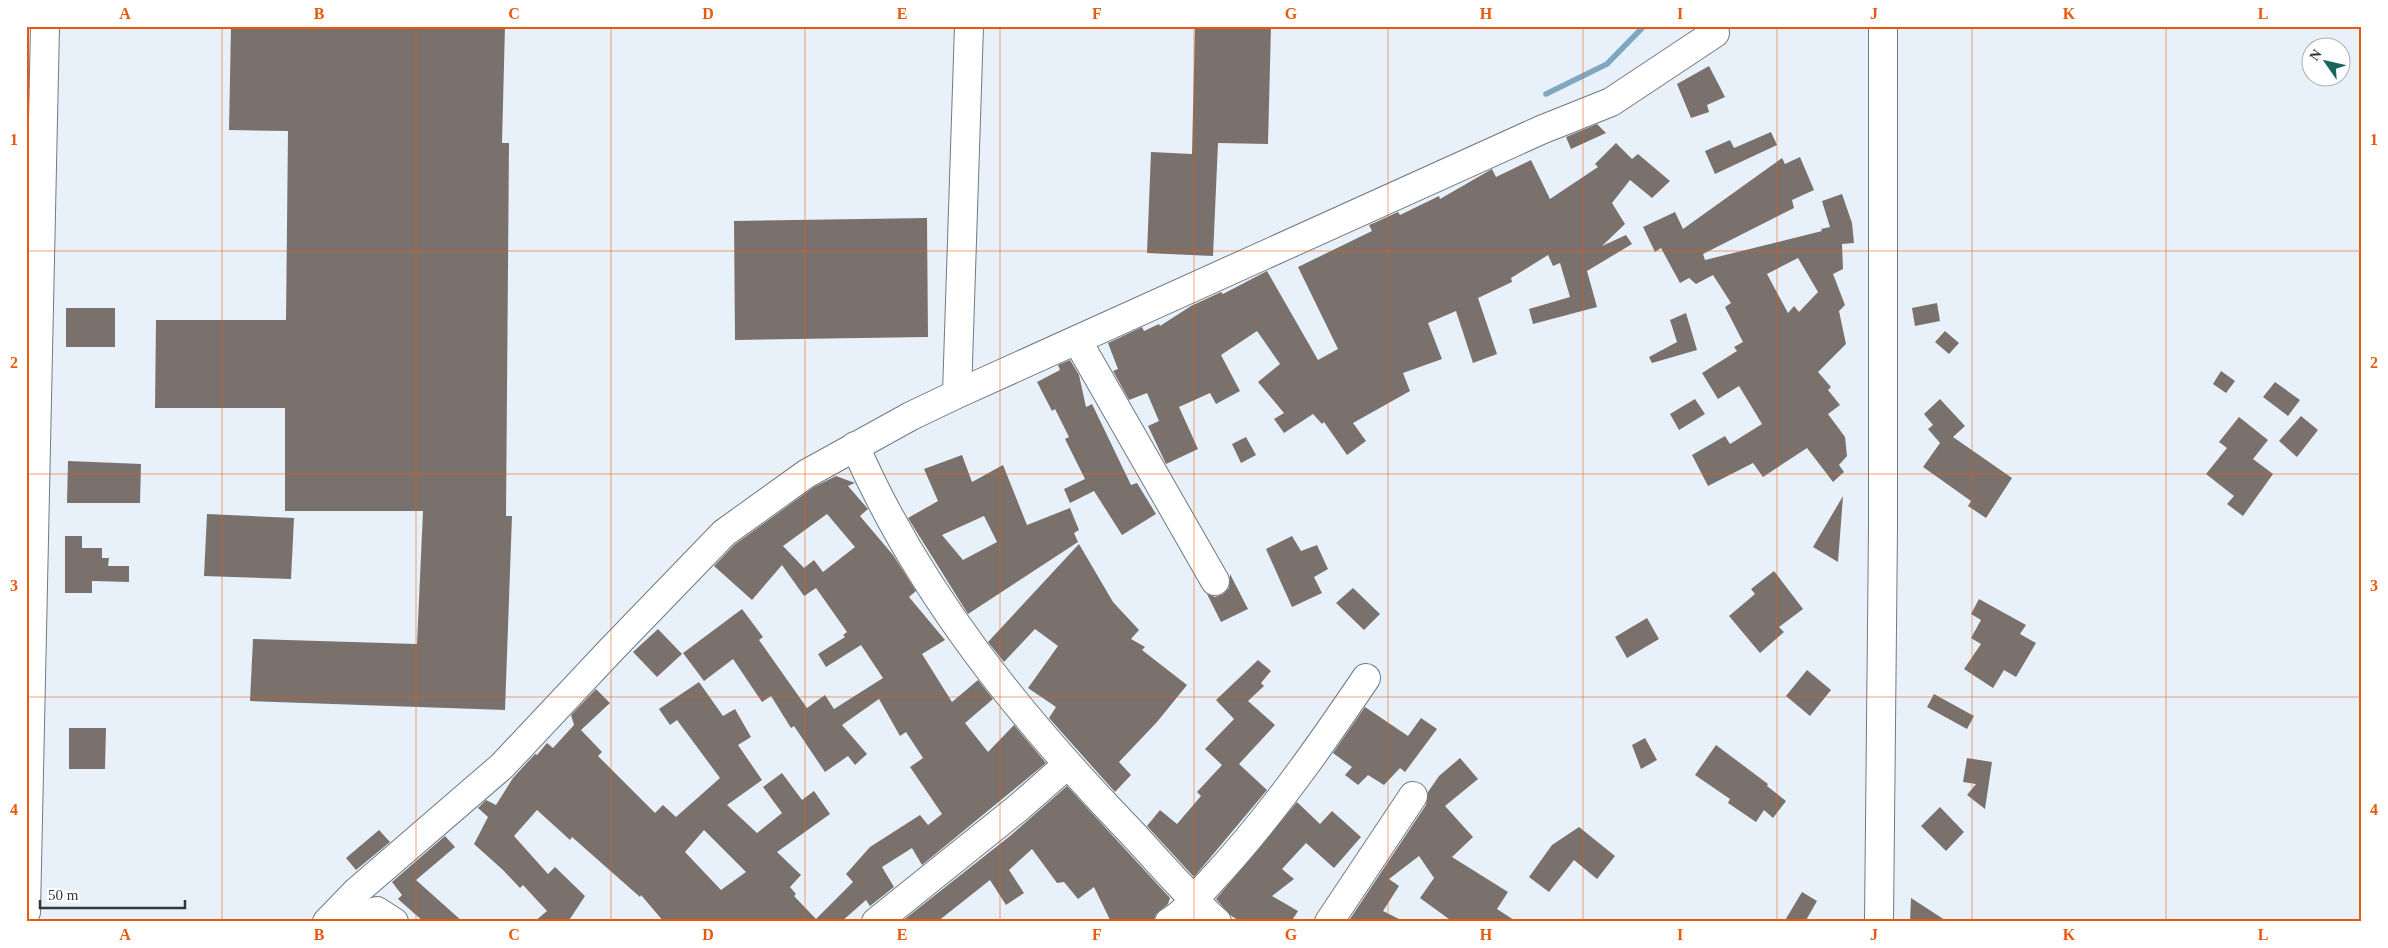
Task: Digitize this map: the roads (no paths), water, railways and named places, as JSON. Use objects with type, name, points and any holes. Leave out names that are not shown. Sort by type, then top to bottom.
[{"type":"street","points":[[26,912],[45,26]]},
{"type":"street","points":[[958,394],[969,26]]},
{"type":"street","points":[[1879,922],[1883,528],[1883,26]]},
{"type":"street","points":[[327,922],[357,891],[502,766],[724,534],[806,474],[911,416],[958,394],[1541,130],[1611,102],[1715,33]]},
{"type":"street","points":[[1076,340],[1215,581]]},
{"type":"street","points":[[855,446],[874,490],[964,636],[1018,708],[1193,900],[1217,922]]},
{"type":"street","points":[[1169,922],[1184,912],[1234,856],[1320,748],[1366,678]]},
{"type":"street","points":[[876,922],[1018,808],[1068,765]]},
{"type":"street","points":[[1329,922],[1413,796]]},
{"type":"street","points":[[346,922],[377,911],[394,922]]},
{"type":"waterway","points":[[1546,94],[1607,64],[1644,26]]}]
